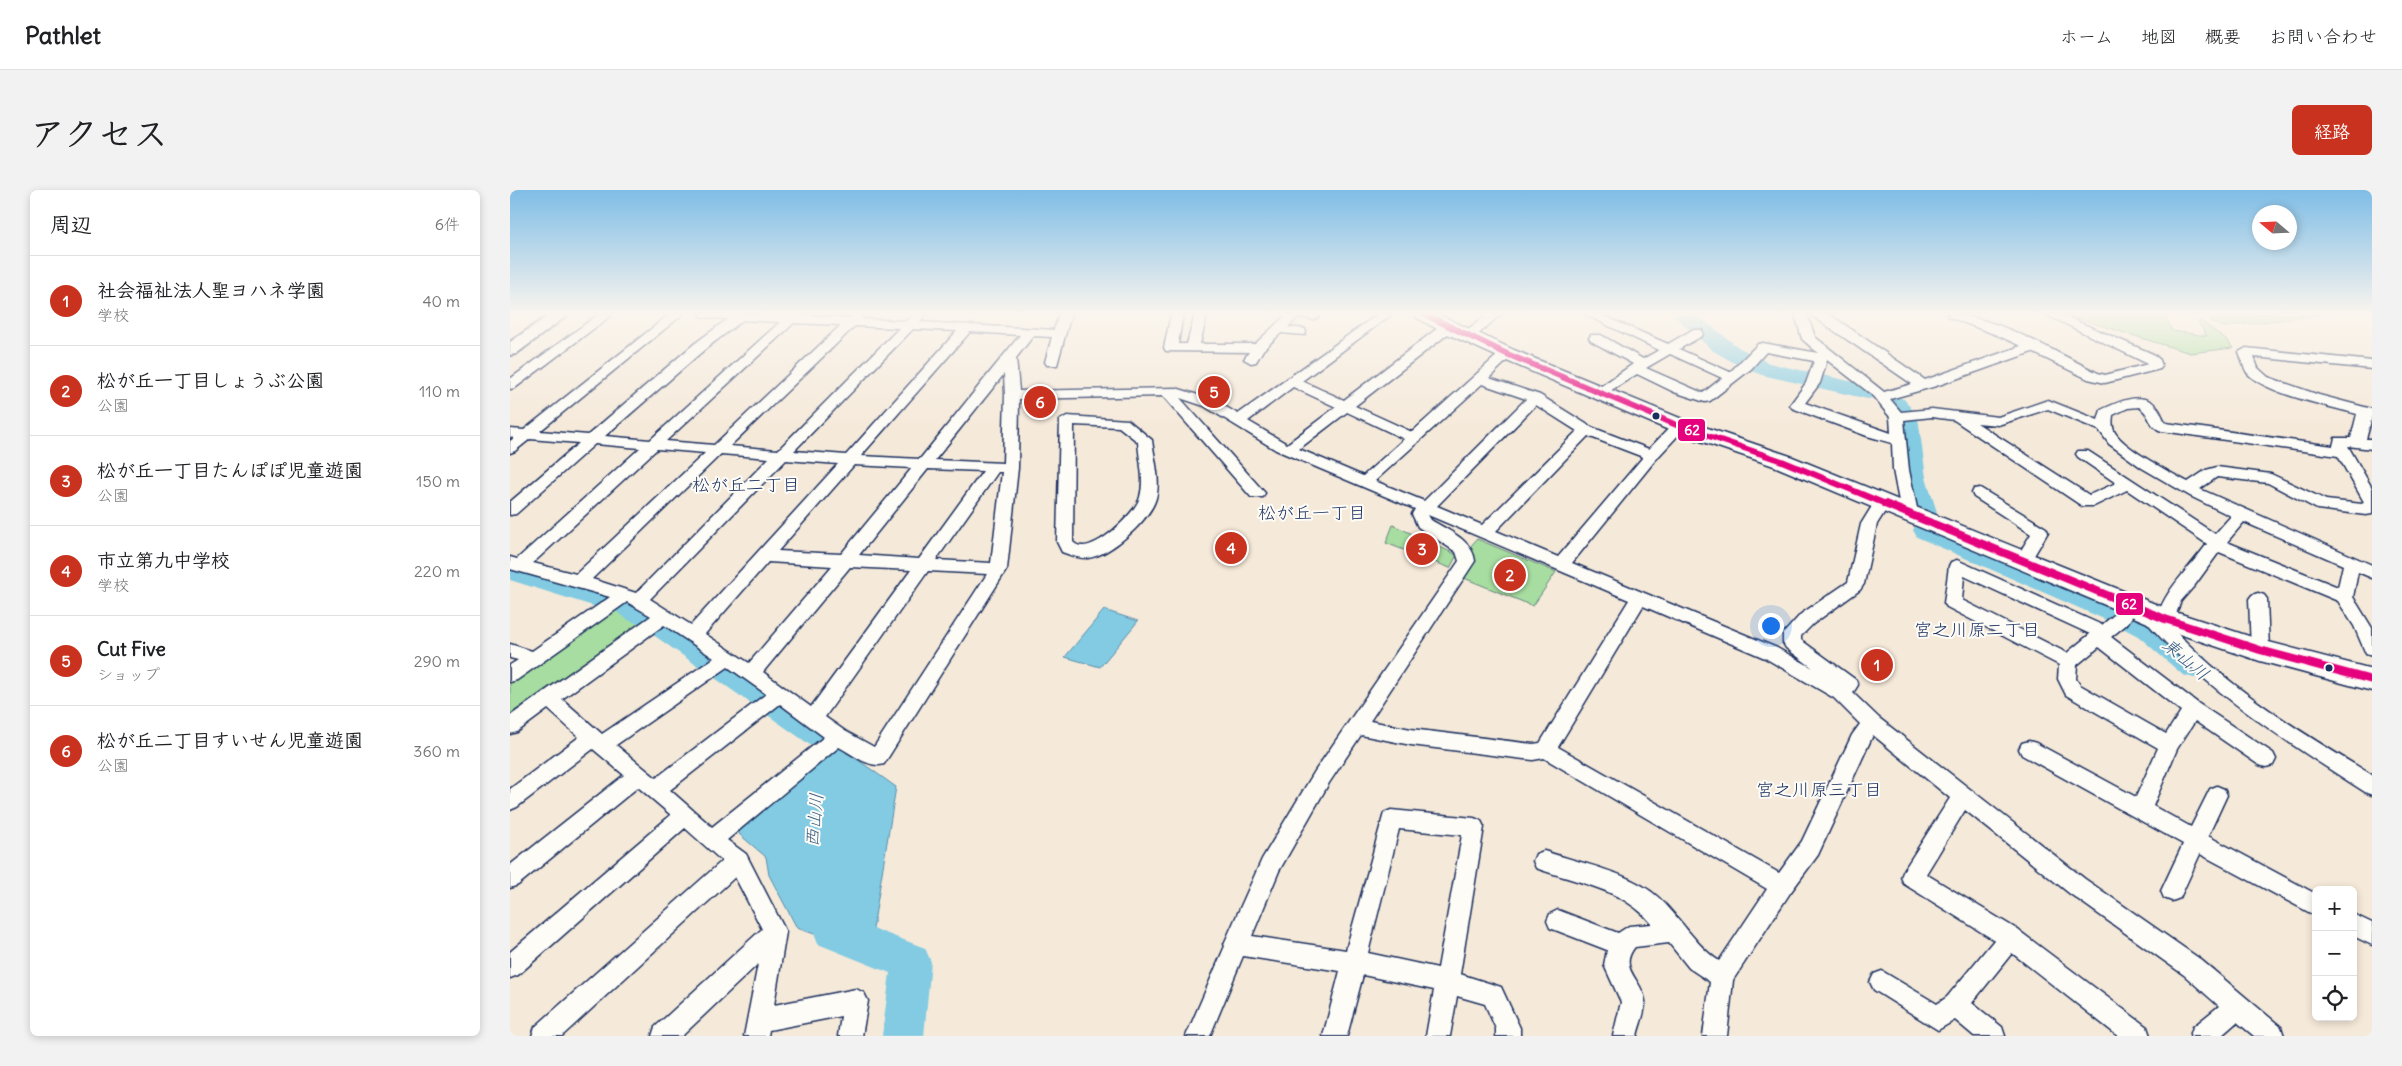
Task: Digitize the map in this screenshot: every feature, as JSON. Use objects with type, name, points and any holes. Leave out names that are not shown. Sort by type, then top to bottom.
[{"type":"main road","points":[[1507,354],[1602,392],[1679,426],[1782,461],[1883,502],[2023,560],[2138,614],[2260,650],[2372,680]]},
{"type":"street","points":[[510,385],[553,353]]},
{"type":"street","points":[[510,448],[629,353]]},
{"type":"street","points":[[510,510],[692,353]]},
{"type":"street","points":[[515,565],[756,353]]},
{"type":"street","points":[[579,581],[818,353]]},
{"type":"street","points":[[510,675],[534,658],[632,598],[783,454],[881,353]]},
{"type":"street","points":[[693,635],[944,353]]},
{"type":"street","points":[[751,673],[847,559],[1011,353]]},
{"type":"street","points":[[1052,362],[1054,353]]},
{"type":"street","points":[[1238,421],[1332,353]]},
{"type":"street","points":[[1289,450],[1346,407],[1426,353]]},
{"type":"street","points":[[1620,353],[1679,389],[1705,398],[1759,353]]},
{"type":"street","points":[[1602,392],[1621,377],[1661,353]]},
{"type":"street","points":[[1675,353],[1731,377]]},
{"type":"street","points":[[1809,353],[1824,356]]},
{"type":"street","points":[[1822,353],[1864,380],[1902,416],[1932,414],[1998,421],[2048,404],[2106,427]]},
{"type":"street","points":[[1877,353],[1922,386]]},
{"type":"street","points":[[1882,397],[1922,386],[2014,353]]},
{"type":"street","points":[[2047,353],[2105,379],[2155,366],[2148,357],[2140,353]]},
{"type":"street","points":[[2189,489],[2211,473],[2217,472],[2271,479],[2323,505],[2366,510],[2372,503],[2339,444],[2340,441],[2365,442],[2369,412],[2314,398],[2263,380],[2252,370],[2246,353]]},
{"type":"street","points":[[2260,353],[2372,365]]},
{"type":"street","points":[[1365,482],[1507,354]]},
{"type":"street","points":[[515,565],[579,581],[632,598],[751,673],[838,737],[877,758],[999,569],[1002,468],[1012,395],[1009,356]]},
{"type":"street","points":[[1824,356],[1813,380],[1797,405],[1872,433],[1899,440]]},
{"type":"street","points":[[1480,379],[1535,398],[1586,430],[1652,455]]},
{"type":"street","points":[[1293,382],[1414,438]]},
{"type":"street","points":[[1012,395],[1166,391],[1176,392],[1209,403],[1289,450],[1424,509],[1485,532],[1771,653],[1841,693],[1872,723],[1962,796],[2077,886],[2192,967],[2272,1036]]},
{"type":"street","points":[[1166,391],[1257,493]]},
{"type":"street","points":[[1065,393],[1067,420],[1065,542],[1068,548],[1078,552],[1093,551],[1104,546],[1146,504],[1149,495],[1145,440],[1123,423],[1067,420]]},
{"type":"street","points":[[1198,1036],[1235,944],[1270,866],[1355,726],[1467,561],[1466,553],[1462,548],[1424,523],[1420,514],[1535,398]]},
{"type":"street","points":[[2343,452],[2162,426],[2157,424],[2151,409],[2143,402],[2116,408],[2106,414],[2106,427],[2109,436],[2114,441],[2189,489],[2242,514],[2316,544],[2372,572]]},
{"type":"street","points":[[1902,416],[1899,440],[1909,508],[1908,513]]},
{"type":"street","points":[[1960,416],[1967,424],[2088,502],[2127,484]]},
{"type":"street","points":[[1562,564],[1652,455],[1679,426]]},
{"type":"street","points":[[1485,532],[1586,430]]},
{"type":"street","points":[[510,433],[849,460],[1002,468]]},
{"type":"street","points":[[2083,454],[2217,543],[2344,598],[2367,627],[2372,649]]},
{"type":"street","points":[[814,718],[925,564],[1002,468]]},
{"type":"street","points":[[1980,493],[2040,532],[2023,560]]},
{"type":"street","points":[[1841,693],[1849,685],[1792,643],[1792,634],[1807,619],[1854,586],[1858,580],[1869,524],[1883,502]]},
{"type":"street","points":[[2169,745],[2072,690],[2067,679],[2068,662],[2101,635],[2138,614],[2173,598],[2189,581],[2217,543],[2242,514]]},
{"type":"street","points":[[764,556],[847,559],[999,569]]},
{"type":"street","points":[[2344,598],[2352,561]]},
{"type":"street","points":[[2068,662],[1953,603],[1957,566],[2101,635],[2192,709],[2266,759]]},
{"type":"street","points":[[1546,750],[1639,598]]},
{"type":"street","points":[[2258,598],[2260,650]]},
{"type":"street","points":[[2138,614],[2166,634],[2224,685],[2327,758],[2372,786]]},
{"type":"street","points":[[510,726],[662,617]]},
{"type":"street","points":[[510,651],[534,658]]},
{"type":"street","points":[[510,801],[597,742],[728,658]]},
{"type":"street","points":[[656,790],[780,694]]},
{"type":"street","points":[[549,698],[597,742],[686,815],[711,840],[738,861],[775,932],[758,1028],[856,1001],[850,1036]]},
{"type":"street","points":[[2140,809],[2169,745],[2192,709]]},
{"type":"street","points":[[1715,1036],[1722,977],[1782,886],[1810,848],[1862,735],[1872,723]]},
{"type":"street","points":[[1355,726],[1411,737],[1533,752],[1546,750],[1782,886]]},
{"type":"street","points":[[711,840],[838,737]]},
{"type":"street","points":[[2029,749],[2312,904]]},
{"type":"street","points":[[510,878],[638,776]]},
{"type":"street","points":[[2172,891],[2217,795]]},
{"type":"street","points":[[1962,796],[1912,877],[2010,938],[2138,1036]]},
{"type":"street","points":[[510,967],[686,815]]},
{"type":"street","points":[[1335,1036],[1391,819],[1474,827],[1438,1036]]},
{"type":"street","points":[[544,1036],[738,861]]},
{"type":"street","points":[[1544,861],[1625,887],[1650,904],[1697,960],[1722,977]]},
{"type":"street","points":[[1558,921],[1622,945]]},
{"type":"street","points":[[2357,927],[2372,934]]},
{"type":"street","points":[[664,1036],[775,932]]},
{"type":"street","points":[[1625,1036],[1633,1001],[1616,965],[1618,950],[1629,937],[1673,932]]},
{"type":"street","points":[[1882,982],[1938,1018],[1954,1006],[2010,938]]},
{"type":"street","points":[[1235,944],[1354,962],[1448,980],[1493,995],[1508,1028],[1508,1036]]},
{"type":"street","points":[[1954,1006],[1993,1036]]},
{"type":"street","points":[[2202,1036],[2237,1006]]},
{"type":"green space","points":[[1393,525],[1457,555],[1450,568],[1386,543]]},
{"type":"green space","points":[[1477,539],[1556,572],[1533,606],[1464,578],[1472,563],[1473,556],[1470,547]]},
{"type":"green space","points":[[627,606],[646,619],[510,714],[510,683],[619,608]]},
{"type":"water","points":[[1104,610],[1138,621],[1100,667],[1065,657]]},
{"type":"water","points":[[844,750],[896,787],[869,953],[797,928],[769,875],[766,857],[739,834],[740,829],[834,751]]},
{"type":"waterway","name":"東山川","points":[[1733,353],[1762,368],[1868,392]]},
{"type":"waterway","name":"東山川","points":[[1895,404],[1906,417],[1913,478],[1923,512]]},
{"type":"waterway","name":"東山川","points":[[1927,530],[2124,615],[2149,628],[2194,666]]},
{"type":"waterway","name":"西山川","points":[[510,570],[609,600]]},
{"type":"waterway","name":"西山川","points":[[628,605],[648,616]]},
{"type":"waterway","name":"西山川","points":[[663,626],[836,745],[827,762]]},
{"type":"waterway","name":"西山川","points":[[832,931],[911,962],[903,1036]]},
{"type":"transit line","name":"62","points":[[1506,353],[1679,426],[1782,461],[2165,619],[2260,650],[2372,680]]},
{"type":"place","name":"Cut Five","points":[[1214,392]]},
{"type":"place","name":"松が丘二丁目すいせん児童遊園","points":[[1040,402]]},
{"type":"place","name":"市立第九中学校","points":[[1231,548]]},
{"type":"place","name":"松が丘一丁目たんぽぽ児童遊園","points":[[1422,549]]},
{"type":"place","name":"松が丘一丁目しょうぶ公園","points":[[1510,575]]},
{"type":"place","name":"社会福祉法人聖ヨハネ学園","points":[[1877,665]]},
{"type":"district","name":"松が丘二丁目","points":[[746,484]]},
{"type":"district","name":"松が丘一丁目","points":[[1312,512]]},
{"type":"district","name":"宮之川原二丁目","points":[[1977,629]]},
{"type":"district","name":"宮之川原三丁目","points":[[1819,789]]}]
